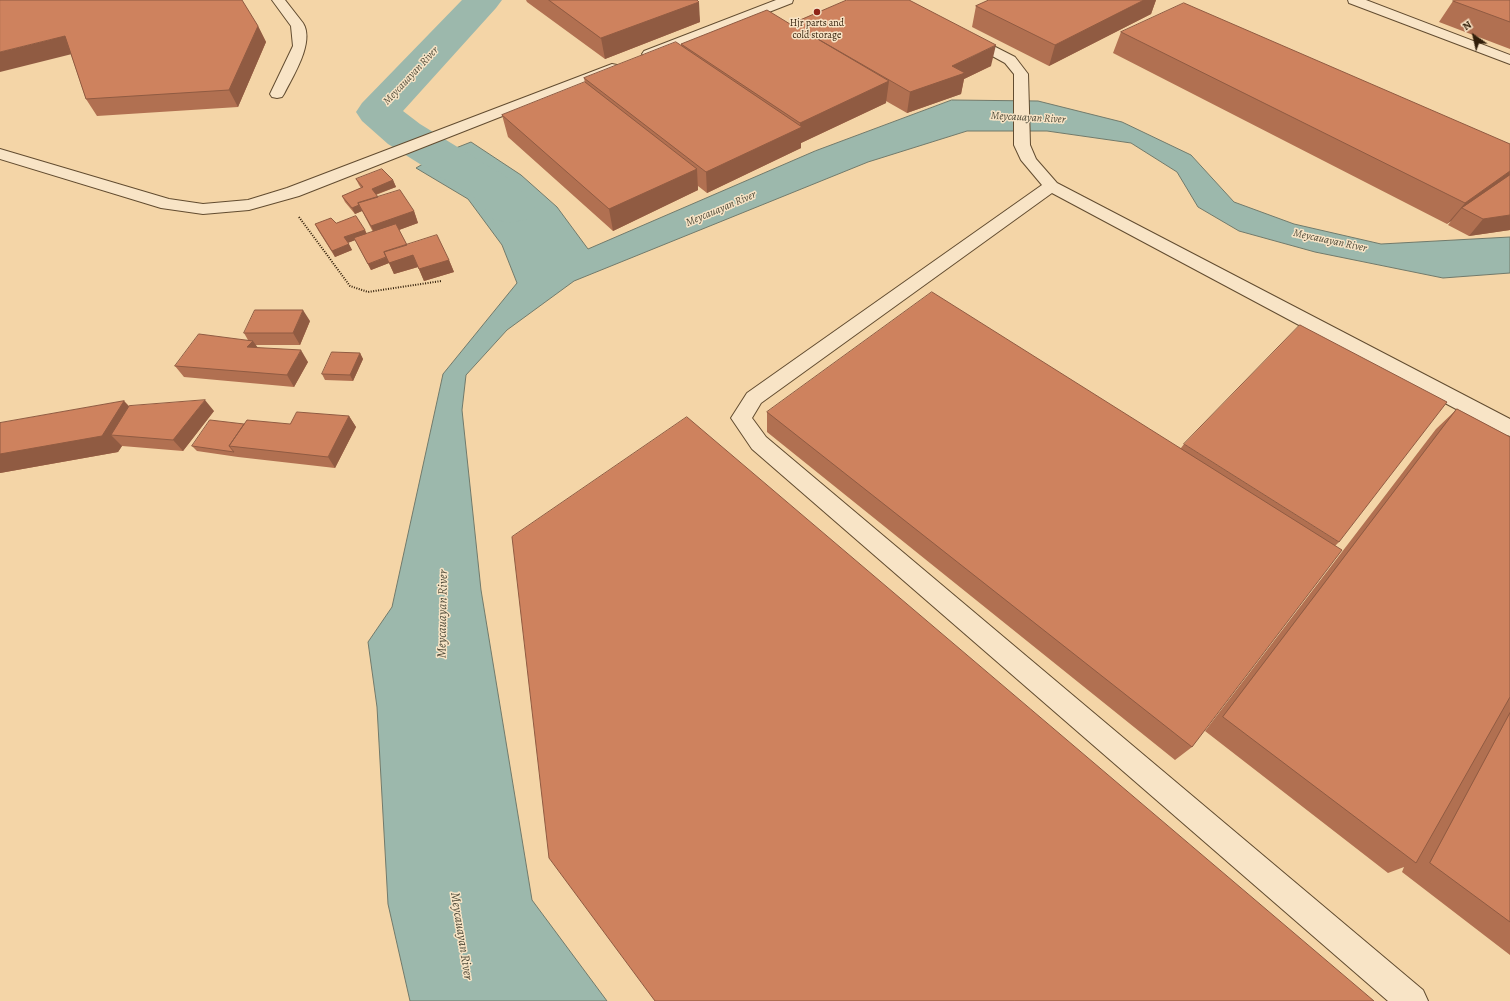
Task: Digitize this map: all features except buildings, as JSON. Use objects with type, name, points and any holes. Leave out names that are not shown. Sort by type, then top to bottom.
[{"type":"street","points":[[277,94],[300,46],[298,26],[278,0]]},
{"type":"street","points":[[638,58],[787,0]]},
{"type":"street","points":[[1354,0],[1510,60]]},
{"type":"street","points":[[954,30],[1010,60],[1021,74],[1023,92],[1022,145],[1029,160],[1051,186],[1510,428]]},
{"type":"street","points":[[0,154],[167,204],[203,209],[249,205],[293,192],[624,64]]},
{"type":"street","points":[[1051,186],[754,398],[741,418],[759,443],[1412,1001]]},
{"type":"path","points":[[293,192],[296,214],[350,286],[368,292],[441,281]]},
{"type":"water","points":[[952,100],[1038,101],[1122,122],[1191,155],[1234,202],[1294,224],[1381,244],[1510,237],[1510,273],[1443,278],[1315,252],[1239,231],[1198,207],[1177,172],[1131,143],[1047,131],[967,131],[868,162],[574,281],[507,330],[466,375],[462,410],[481,590],[532,900],[607,1001],[410,1001],[388,904],[377,707],[368,642],[392,607],[443,374],[517,283],[502,245],[468,199],[416,168],[438,155],[471,142],[521,175],[557,207],[588,249],[815,151]]},
{"type":"waterway","name":"Meycauayan River","points":[[483,0],[378,112],[404,134],[496,191],[510,208]]},
{"type":"place","name":"Hjr parts and cold storage","points":[[817,12]]}]
